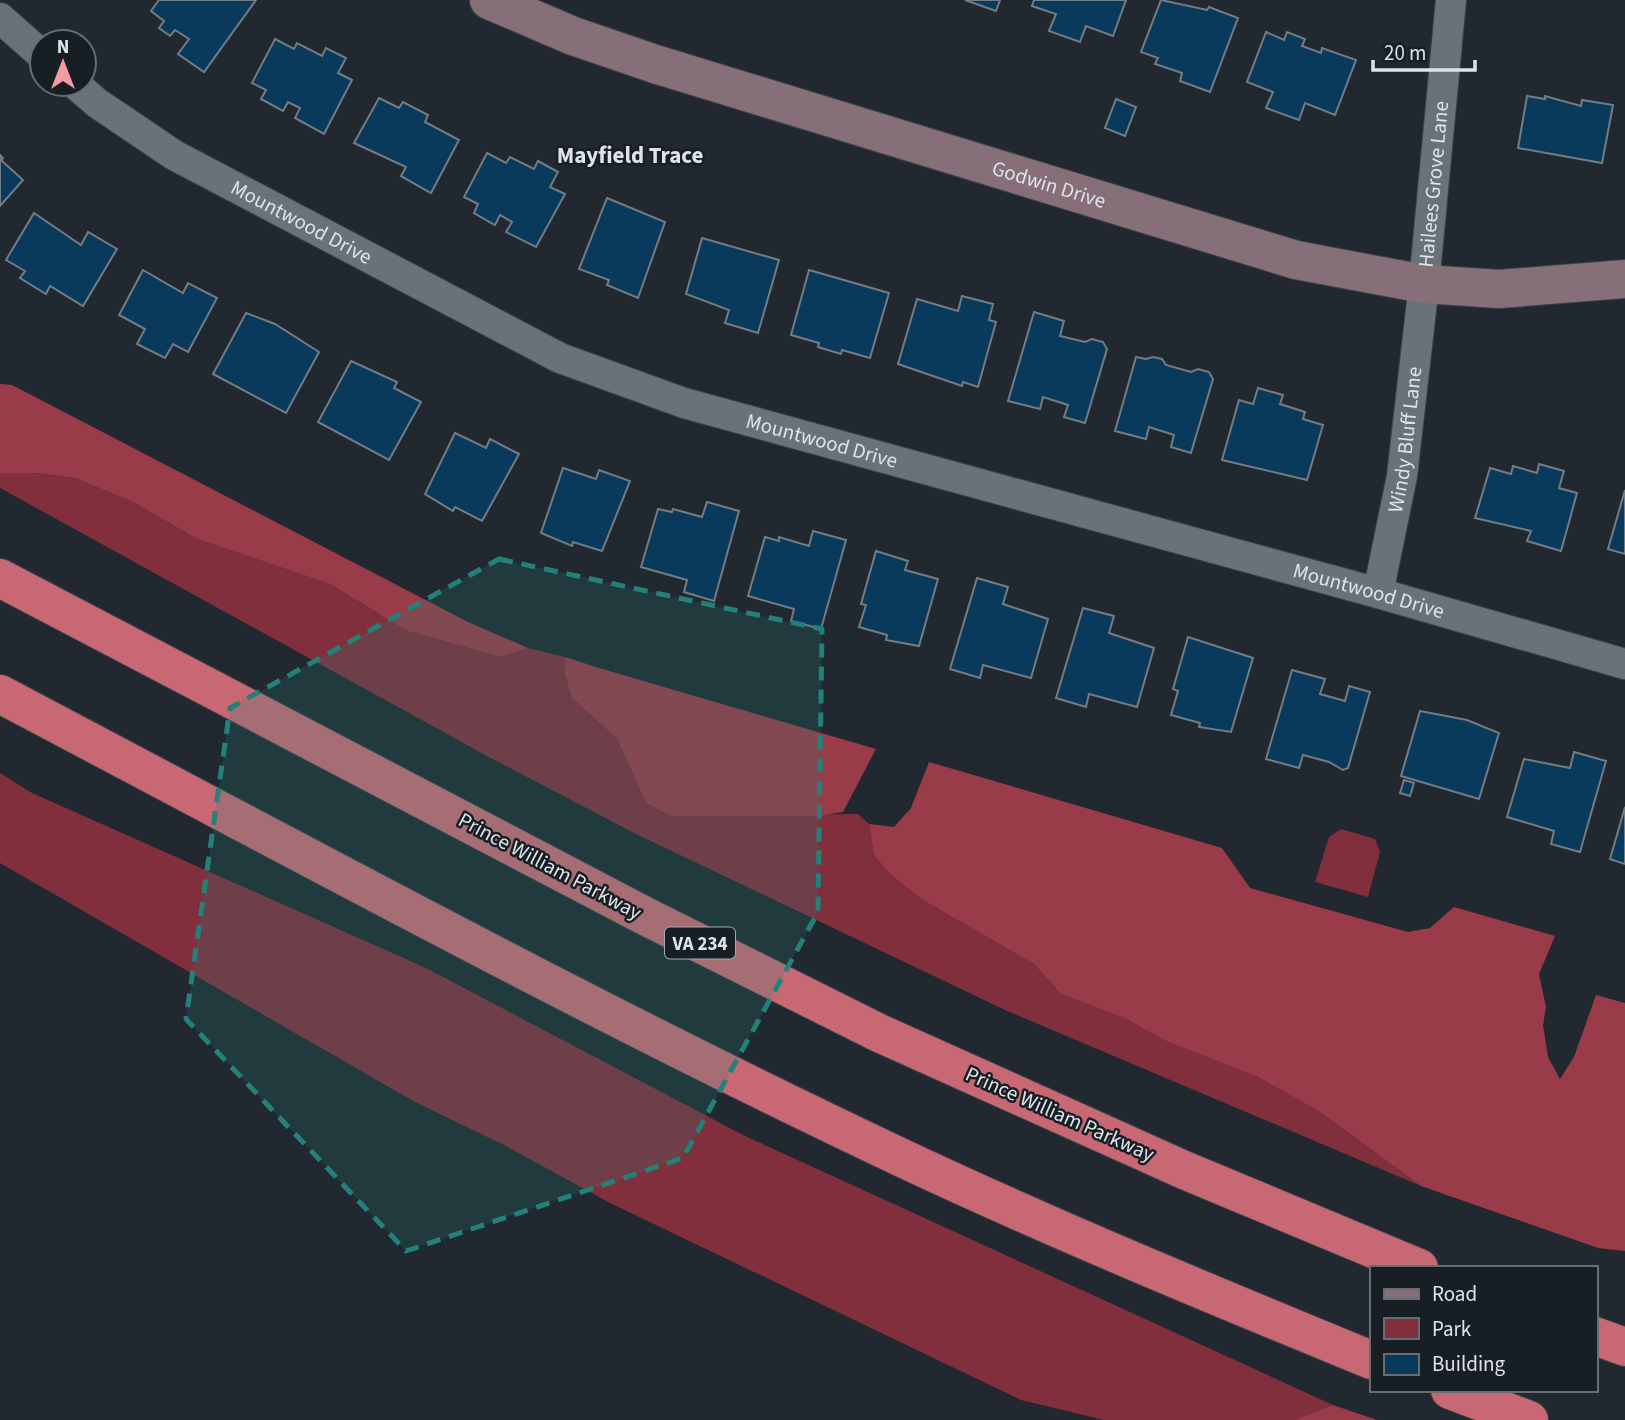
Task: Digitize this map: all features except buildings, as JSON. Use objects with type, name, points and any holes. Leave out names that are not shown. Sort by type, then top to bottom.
[{"type":"highway","name":"Prince William Parkway","points":[[0,578],[633,909],[879,1033],[1184,1170],[1414,1266]]},
{"type":"highway","points":[[0,694],[645,1032],[901,1157],[1150,1269],[1370,1360]]},
{"type":"highway","points":[[1597,1337],[1625,1347]]},
{"type":"highway","points":[[1455,1392],[1529,1420]]},
{"type":"street","name":"Godwin Drive","points":[[489,0],[573,36],[655,64],[1282,256],[1368,276],[1424,284],[1499,289],[1625,279]]},
{"type":"street","name":"Hailees Grove Lane","points":[[1424,284],[1451,0]]},
{"type":"street","points":[[0,18],[28,43]]},
{"type":"street","name":"Mountwood Drive","points":[[91,98],[174,155],[560,358],[684,403],[1378,593],[1625,664]]},
{"type":"street","name":"Windy Bluff Lane","points":[[1378,593],[1402,475],[1424,284]]},
{"type":"highlighted area","points":[[499,559],[822,629],[818,912],[683,1158],[406,1251],[186,1019],[230,708]]},
{"type":"green space","points":[[0,473],[37,473],[75,478],[133,502],[197,539],[330,584],[407,631],[501,657],[528,648],[565,657],[565,674],[571,697],[617,739],[646,803],[670,816],[858,814],[869,824],[874,855],[890,874],[921,899],[1034,964],[1061,994],[1124,1018],[1168,1042],[1258,1077],[1320,1112],[1421,1186],[1005,1010],[636,834],[487,756],[0,488]]},
{"type":"green space","points":[[0,773],[32,793],[426,968],[743,1135],[1333,1405],[1294,1420],[1104,1420],[1021,1400],[610,1203],[504,1145],[415,1102],[0,863]]},
{"type":"green space","points":[[1341,829],[1375,839],[1380,852],[1368,897],[1315,882],[1329,837]]},
{"type":"shaded area","points":[[0,384],[12,385],[468,622],[528,648],[501,657],[407,631],[330,584],[197,539],[133,502],[75,478],[37,473],[0,473]]},
{"type":"shaded area","points":[[565,657],[876,749],[843,812],[819,816],[670,816],[646,803],[617,739],[571,697],[565,674]]},
{"type":"shaded area","points":[[929,762],[1222,848],[1250,888],[1408,932],[1430,928],[1454,907],[1555,936],[1539,974],[1546,1007],[1543,1025],[1548,1057],[1560,1079],[1574,1057],[1596,995],[1625,1003],[1625,1251],[1598,1248],[1421,1186],[1320,1112],[1258,1077],[1168,1042],[1124,1018],[1061,994],[1034,964],[921,899],[890,874],[874,855],[869,824],[894,827],[911,808]]},
{"type":"shaded area","points":[[1333,1405],[1377,1420],[1294,1420]]},
{"type":"district","name":"Mayfield Trace","points":[[630,155]]}]
